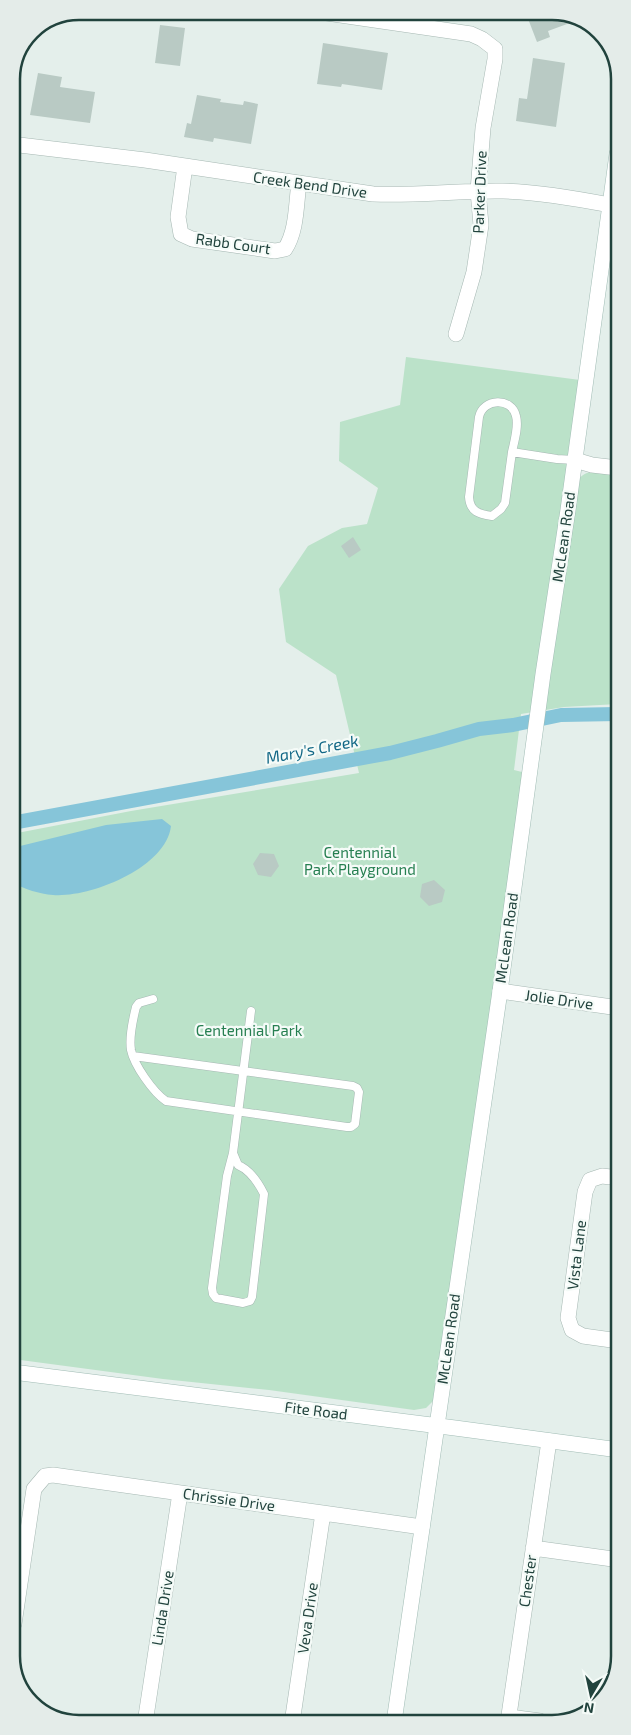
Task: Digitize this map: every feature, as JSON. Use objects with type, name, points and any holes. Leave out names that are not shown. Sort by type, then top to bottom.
[{"type":"street","name":"Parker Drive","points":[[375,20],[471,34],[482,38],[495,49],[484,128],[478,191],[481,225],[474,272],[456,334]]},
{"type":"street","name":"Creek Bend Drive","points":[[20,145],[184,166],[373,194],[405,195],[478,191],[538,193],[611,204]]},
{"type":"street","name":"Rabb Court","points":[[184,166],[178,217],[181,234],[201,240],[275,251],[286,249],[290,242],[299,183]]},
{"type":"street","name":"McLean Road","points":[[395,1715],[500,991],[543,674],[611,224]]},
{"type":"street","points":[[575,460],[592,465],[611,467]]},
{"type":"street","name":"Jolie Drive","points":[[500,991],[611,1007]]},
{"type":"street","name":"Vista Lane","points":[[611,1177],[602,1176],[590,1180],[585,1192],[568,1318],[572,1330],[583,1336],[611,1340]]},
{"type":"street","name":"Fite Road","points":[[20,1373],[611,1449]]},
{"type":"street","name":"Chester","points":[[509,1715],[549,1440]]},
{"type":"street","name":"Chrissie Drive","points":[[20,1582],[32,1497],[34,1489],[45,1476],[53,1475],[422,1527]]},
{"type":"street","name":"Linda Drive","points":[[146,1715],[180,1493]]},
{"type":"street","name":"Veva Drive","points":[[293,1715],[323,1513]]},
{"type":"street","points":[[533,1548],[611,1559]]},
{"type":"lane","points":[[496,402],[506,403],[513,409],[516,422],[512,452],[505,503],[492,516],[478,514],[472,510],[469,504],[469,497],[480,411],[487,404],[496,402]]},
{"type":"lane","points":[[512,452],[575,460]]},
{"type":"lane","points":[[133,1056],[354,1086],[359,1092],[355,1124],[347,1127],[166,1101],[161,1098],[141,1072],[133,1056],[131,1051],[136,1007],[139,1003],[152,999]]},
{"type":"lane","points":[[233,1152],[238,1165],[250,1173],[264,1194],[252,1296],[250,1301],[243,1303],[216,1298],[212,1288],[227,1176],[233,1152],[251,1011]]},
{"type":"green space","name":"Centennial Park","points":[[406,357],[580,380],[579,479],[583,475],[592,472],[611,474],[611,704],[564,707],[521,714],[514,770],[522,772],[502,929],[433,1401],[426,1408],[414,1410],[269,1390],[163,1379],[20,1360],[20,832],[131,811],[359,773],[336,675],[286,642],[279,589],[308,546],[342,528],[367,524],[378,488],[339,461],[340,422],[400,405]]},
{"type":"water","points":[[162,819],[171,826],[166,841],[156,855],[141,867],[105,886],[68,895],[43,894],[20,886],[20,846],[106,825]]},
{"type":"building","points":[[528,20],[556,20],[570,23],[548,31],[550,37],[537,42]]},
{"type":"building","points":[[160,25],[185,28],[180,66],[155,63]]},
{"type":"building","points":[[323,43],[388,53],[382,90],[342,84],[341,87],[317,84]]},
{"type":"building","points":[[533,58],[565,63],[556,127],[516,121],[519,98],[527,99]]},
{"type":"building","points":[[38,73],[62,77],[60,87],[95,92],[90,123],[30,115]]},
{"type":"building","points":[[197,95],[221,99],[220,102],[243,105],[244,101],[258,104],[251,144],[214,138],[213,142],[184,137],[187,123],[191,124]]},
{"type":"building","points":[[353,537],[361,550],[349,558],[341,546]]},
{"type":"building","points":[[260,853],[274,854],[279,866],[271,877],[258,875],[253,864]]},
{"type":"building","points":[[434,880],[445,890],[442,902],[429,906],[420,897],[422,884]]},
{"type":"waterway","name":"Mary's Creek","points":[[20,822],[390,753],[479,729],[513,725],[561,715],[611,714]]},
{"type":"park label","name":"Centennial Park Playground","points":[[360,862]]}]
